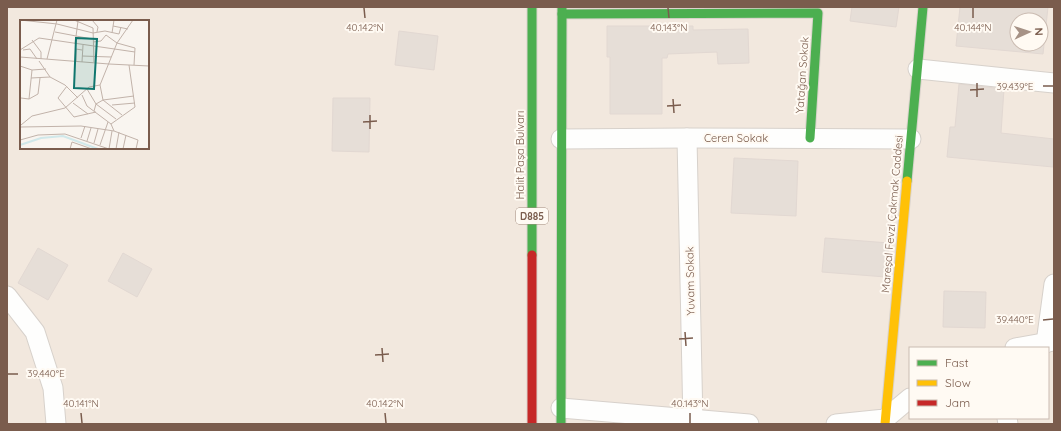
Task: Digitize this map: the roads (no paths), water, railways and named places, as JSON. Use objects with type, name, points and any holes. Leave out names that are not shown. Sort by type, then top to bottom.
[{"type":"main road","name":"Halit Paşa Bulvarı","points":[[532,7],[532,424]]},
{"type":"main road","name":"Mareşal Fevzi Çakmak Caddesi","points":[[885,422],[923,7]]},
{"type":"main road","points":[[562,11],[679,10]]},
{"type":"main road","name":"Yatağan Sokak","points":[[679,10],[818,13],[810,138]]},
{"type":"main road","name":"D885","points":[[561,416],[562,11]]},
{"type":"street","points":[[918,69],[1054,83]]},
{"type":"street","name":"Yuvam Sokak","points":[[687,138],[693,422]]},
{"type":"street","name":"Ceren Sokak","points":[[562,139],[911,139]]},
{"type":"street","points":[[1021,347],[1050,342],[1054,284]]},
{"type":"street","points":[[7,296],[34,332],[53,388],[56,424]]},
{"type":"street","points":[[836,424],[885,422],[909,399]]},
{"type":"street","points":[[561,416],[749,424]]}]
